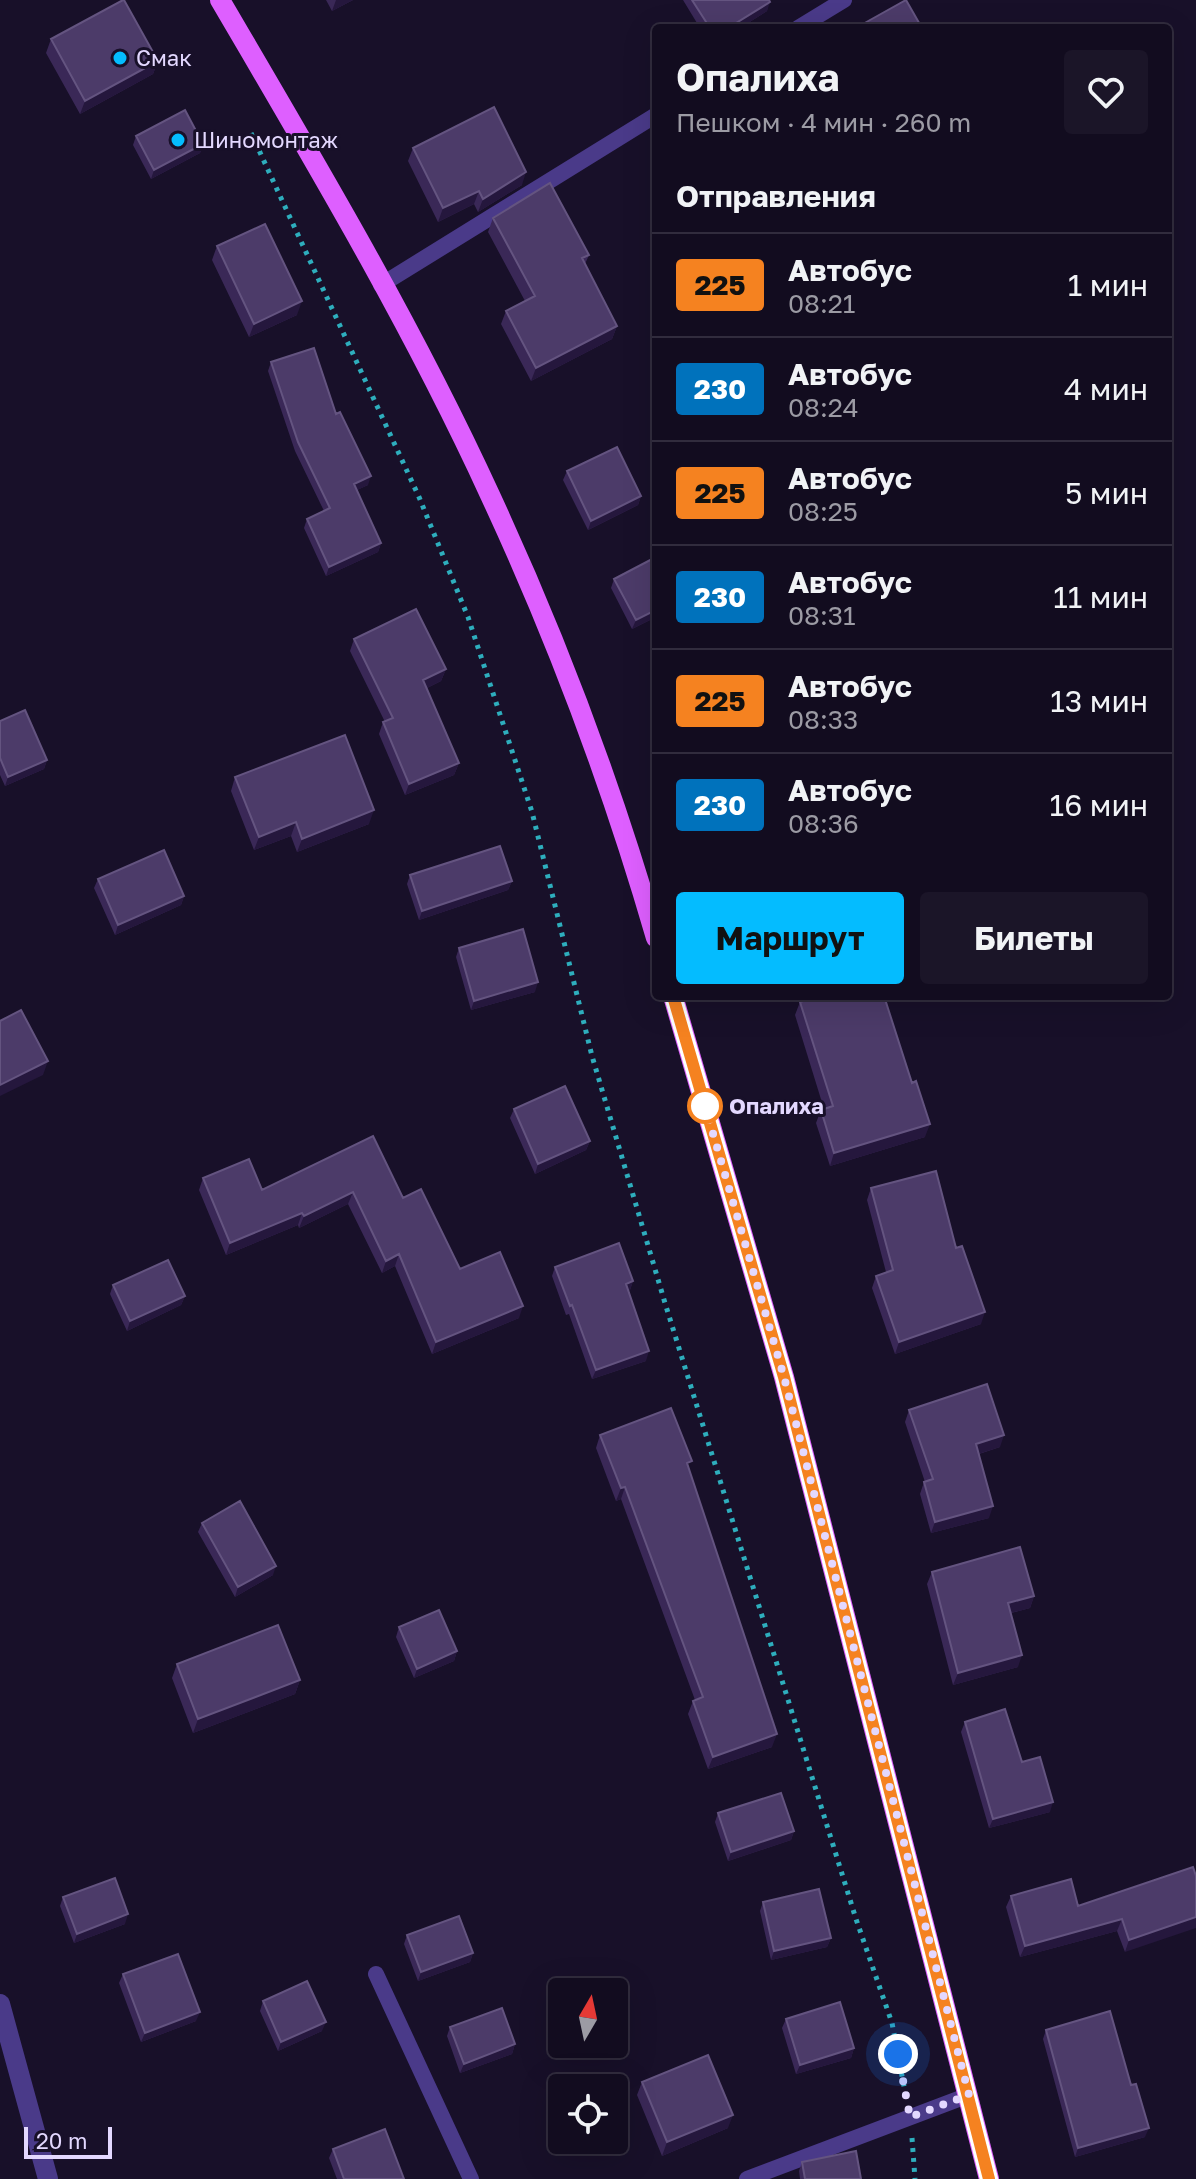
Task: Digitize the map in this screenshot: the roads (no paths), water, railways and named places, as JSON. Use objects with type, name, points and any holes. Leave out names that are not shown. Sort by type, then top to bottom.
[{"type":"main road","points":[[220,0],[381,285],[490,495],[561,657],[610,790],[652,925]]},
{"type":"main road","points":[[674,1000],[784,1377],[989,2179]]},
{"type":"street","points":[[0,2004],[48,2179]]},
{"type":"lane","points":[[805,24],[844,0]]},
{"type":"lane","points":[[381,285],[652,117]]},
{"type":"lane","points":[[376,1974],[471,2179]]},
{"type":"lane","points":[[747,2179],[969,2095]]},
{"type":"place","name":"Смак","points":[[120,58]]},
{"type":"place","name":"Шиномонтаж","points":[[178,140]]},
{"type":"place","name":"Опалиха","points":[[705,1106]]}]
